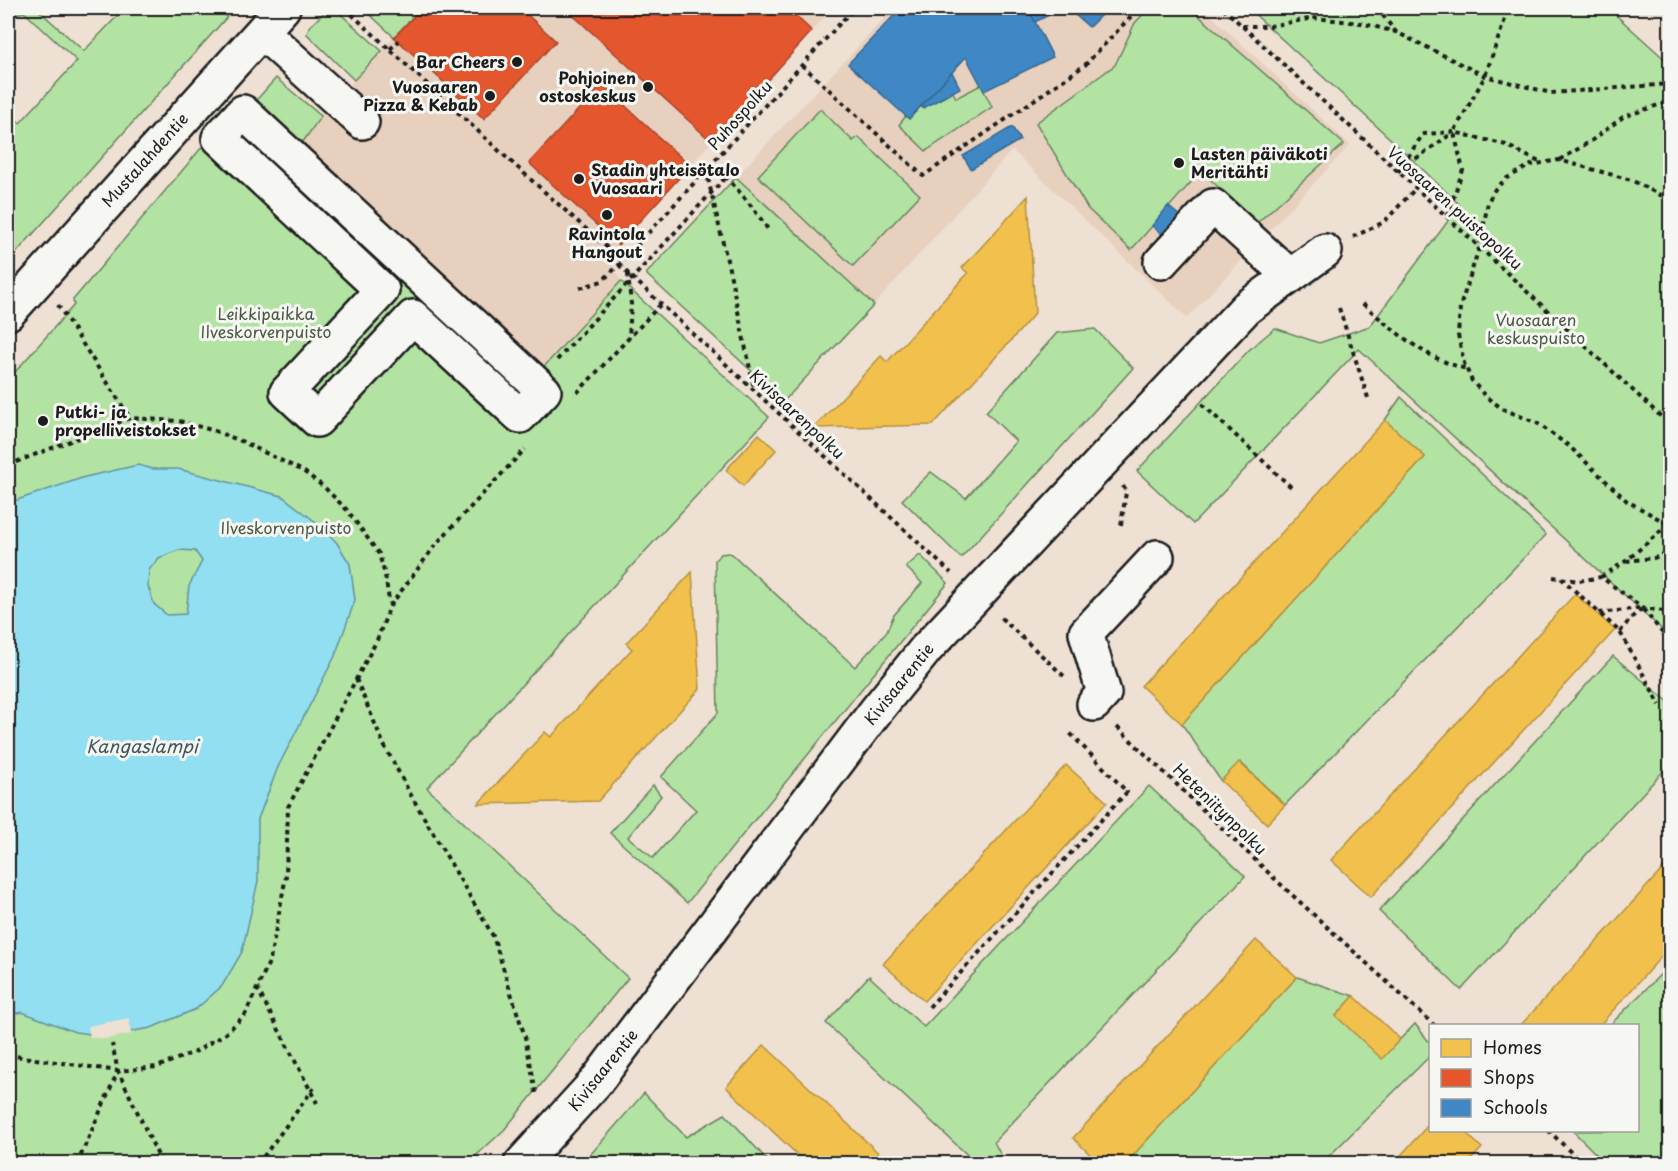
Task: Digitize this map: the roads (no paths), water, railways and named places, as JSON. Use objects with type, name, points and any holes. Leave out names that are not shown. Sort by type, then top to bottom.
[{"type":"street","name":"Mustalahdentie","points":[[8,313],[284,8]]},
{"type":"street","points":[[262,32],[362,122]]},
{"type":"street","points":[[243,112],[535,384],[544,391],[520,416],[413,317],[317,420],[287,392],[382,290],[219,138],[243,112]]},
{"type":"street","points":[[1161,262],[1213,206],[1290,276]]},
{"type":"street","name":"Kivisaarentie","points":[[522,1164],[595,1083],[854,740],[926,649],[1246,308],[1325,251]]},
{"type":"street","points":[[1094,704],[1104,693],[1086,633],[1157,557]]},
{"type":"water","name":"Kangaslampi","points":[[138,465],[153,469],[178,469],[282,496],[321,526],[337,543],[350,564],[355,600],[335,656],[278,767],[258,819],[258,881],[242,952],[222,986],[196,1009],[151,1028],[106,1036],[75,1032],[22,1012],[8,1015],[8,503],[85,477]],"holes":[[[179,550],[195,551],[202,561],[189,586],[186,614],[167,615],[154,604],[148,586],[149,570],[159,558]]]},
{"type":"place","name":"Bar Cheers","points":[[517,62]]},
{"type":"place","name":"Pohjoinen ostoskeskus","points":[[648,87]]},
{"type":"place","name":"Vuosaaren Pizza & Kebab","points":[[490,96]]},
{"type":"place","name":"Lasten päiväkoti Meritähti","points":[[1179,163]]},
{"type":"place","name":"Stadin yhteisötalo Vuosaari","points":[[579,179]]},
{"type":"place","name":"Ravintola Hangout","points":[[607,215]]},
{"type":"place","name":"Putki- ja propelliveistokset","points":[[43,421]]},
{"type":"park label","name":"Leikkipaikka Ilveskorvenpuisto","points":[[266,323]]},
{"type":"park label","name":"Vuosaaren keskuspuisto","points":[[1536,329]]},
{"type":"park label","name":"Ilveskorvenpuisto","points":[[286,528]]}]
